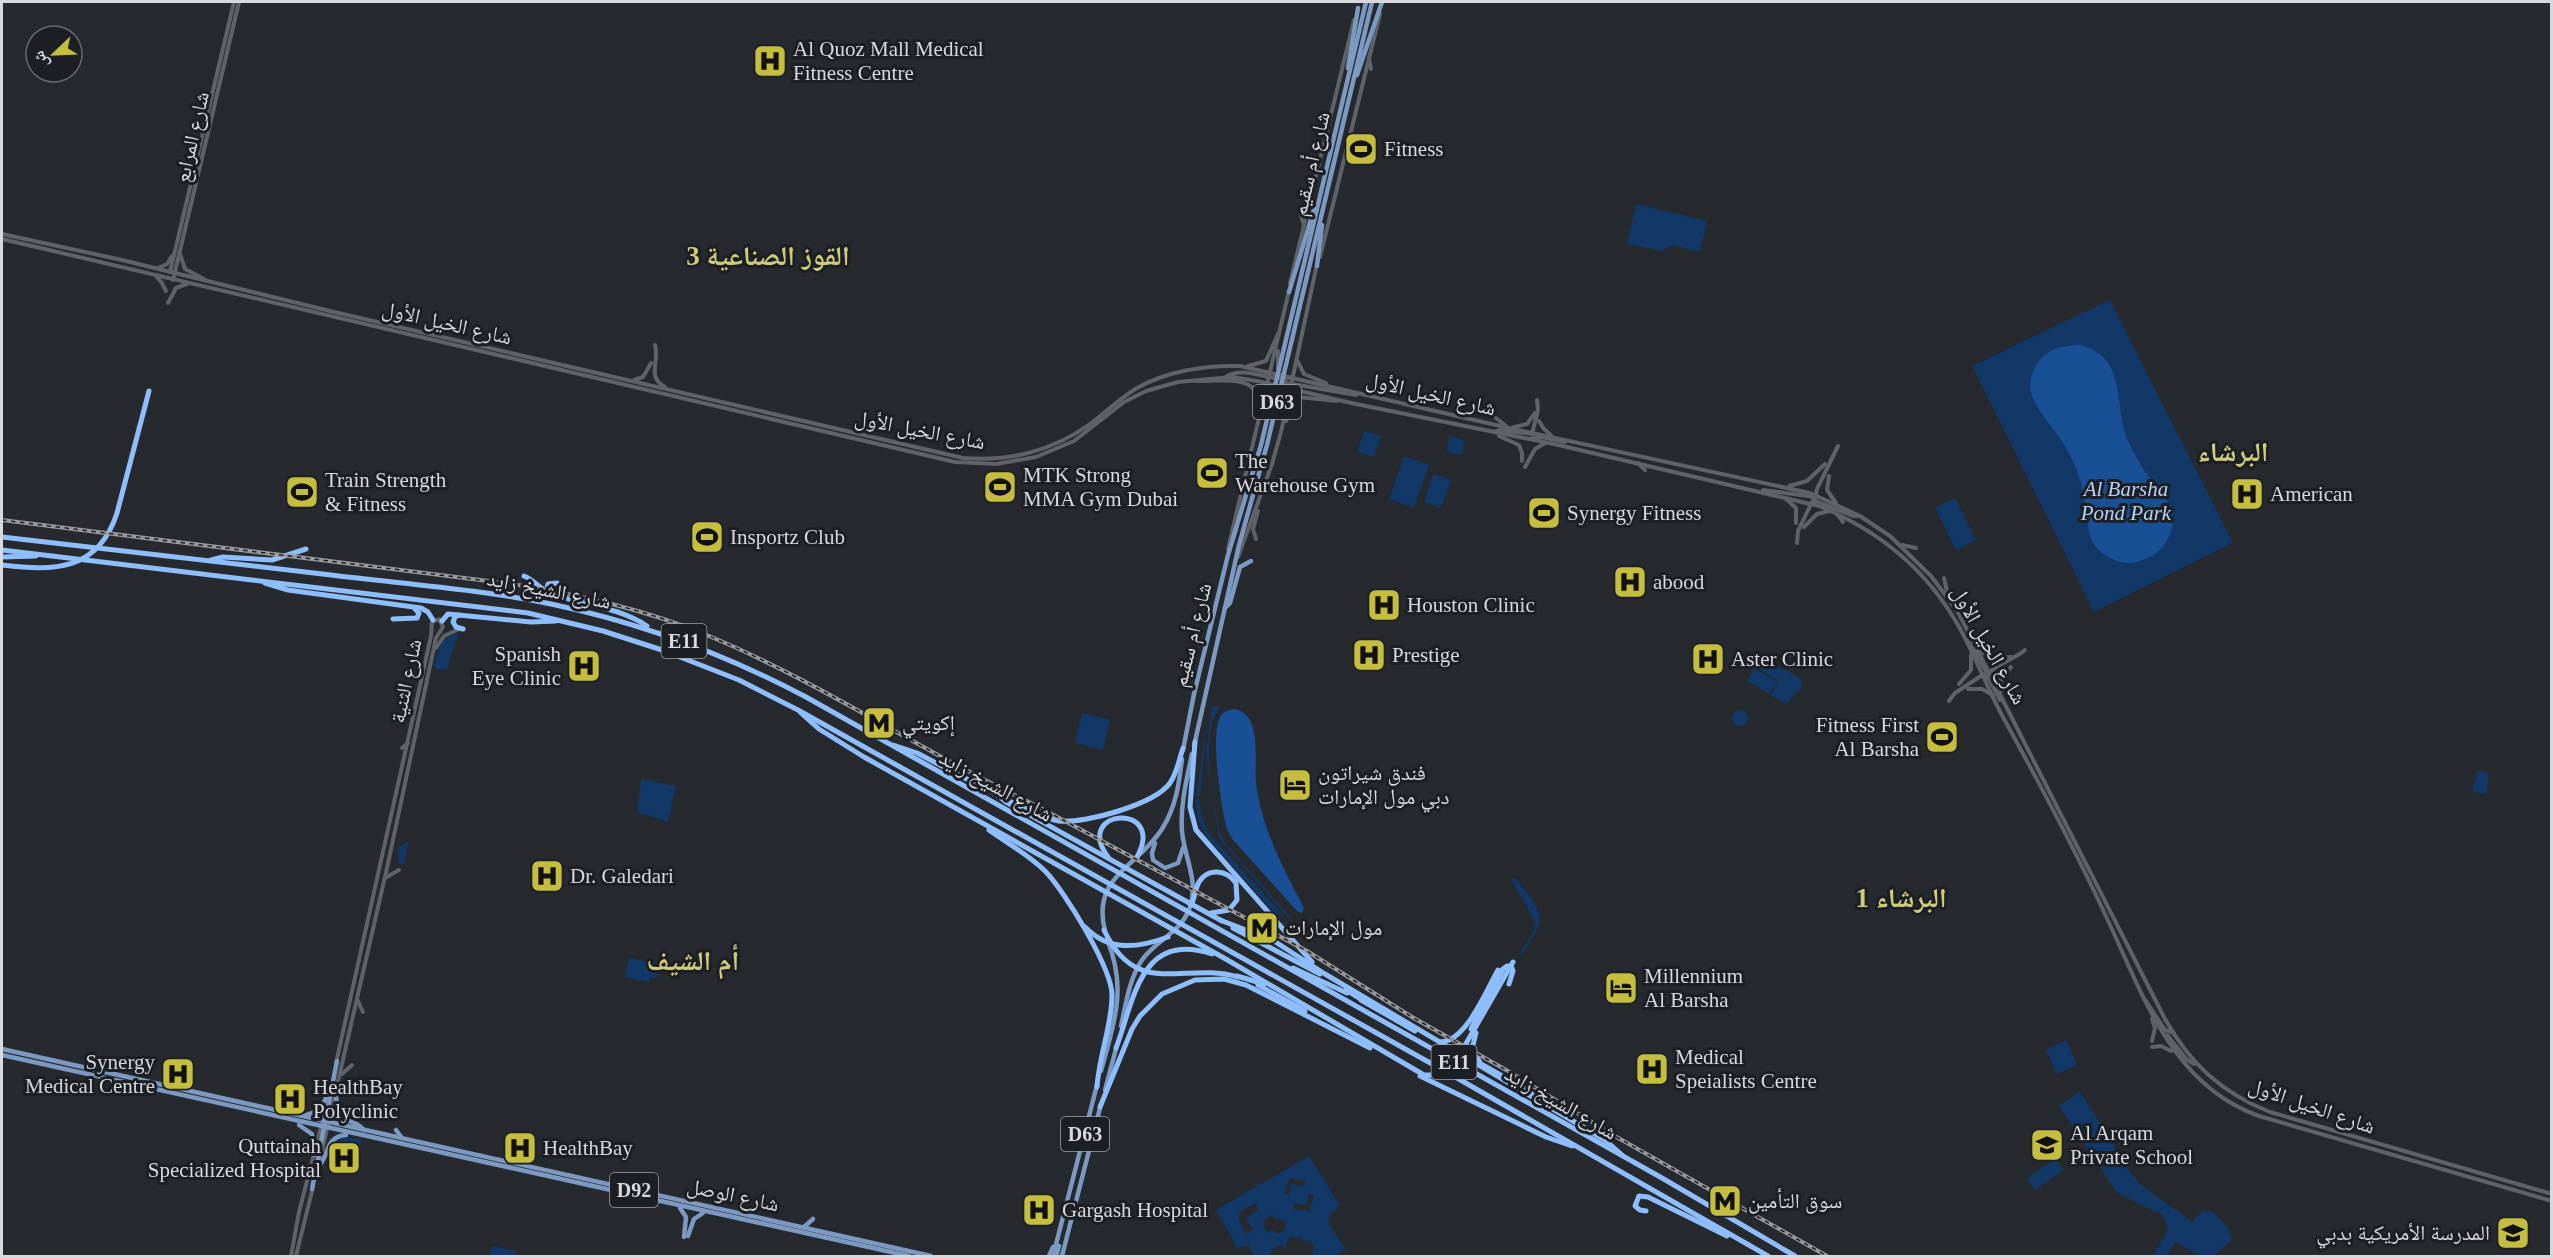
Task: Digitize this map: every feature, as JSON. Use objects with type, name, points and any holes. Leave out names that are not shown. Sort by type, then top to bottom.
[{"type":"highway","points":[[2,565],[46,569],[63,567],[93,551],[108,534],[115,518],[149,391]]},
{"type":"highway","points":[[2,532],[11,538]]},
{"type":"highway","name":"شارع الشيخ زايد","points":[[2,537],[514,597],[578,610],[650,629],[696,646],[770,678],[1625,1158],[1795,1257]]},
{"type":"highway","points":[[209,560],[223,557],[272,560],[306,549]]},
{"type":"highway","name":"شارع الشيخ زايد","points":[[2,550],[495,608],[560,621],[672,653],[739,680],[798,710],[1579,1147],[1768,1257]]},
{"type":"highway","points":[[2,558],[42,555]]},
{"type":"highway","points":[[524,576],[535,581],[546,592],[610,610],[637,620],[650,629]]},
{"type":"highway","points":[[261,581],[284,590],[424,609],[433,620]]},
{"type":"highway","points":[[546,592],[548,584],[557,583]]},
{"type":"highway","points":[[393,618],[418,617],[418,610],[408,607]]},
{"type":"highway","points":[[442,621],[447,614],[531,622],[560,621]]},
{"type":"highway","points":[[459,615],[453,622],[456,627],[463,629]]},
{"type":"highway","points":[[798,710],[814,726],[839,742],[1224,958],[1430,1082],[1546,1137],[1579,1147]]},
{"type":"highway","points":[[1195,742],[1190,807],[1196,830],[1305,955],[1342,984]]},
{"type":"highway","points":[[887,744],[917,753],[998,795],[1051,819],[1071,821],[1141,804],[1156,796],[1173,778],[1183,748]]},
{"type":"highway","points":[[998,795],[1006,802],[1333,982],[1434,1041],[1452,1040],[1466,1027],[1498,970]]},
{"type":"highway","points":[[1109,858],[1101,846],[1100,834],[1106,824],[1119,817],[1134,821],[1142,830],[1143,842],[1137,857]]},
{"type":"highway","points":[[973,818],[1042,868],[1057,885],[1108,974],[1112,992],[1097,1087]]},
{"type":"highway","points":[[1191,906],[1200,881],[1208,873],[1223,872],[1233,878],[1238,889],[1236,903],[1229,910],[1219,913],[1206,912]]},
{"type":"highway","points":[[1078,919],[1093,935],[1113,945],[1134,947],[1168,937]]},
{"type":"highway","points":[[1220,920],[1274,941],[1342,984],[1605,1140],[1625,1158]]},
{"type":"highway","points":[[1104,930],[1118,952],[1142,970],[1165,975],[1200,972],[1237,976],[1257,984],[1424,1075],[1434,1076],[1444,1074],[1455,1064],[1513,962]]},
{"type":"highway","points":[[1116,1048],[1138,981],[1153,962],[1169,954],[1187,950],[1224,958]]},
{"type":"highway","points":[[1283,966],[1308,974],[1362,1000]]},
{"type":"highway","points":[[1392,1056],[1424,1071],[1435,1073],[1445,1069],[1453,1062],[1507,966],[1511,966],[1514,971],[1509,984]]},
{"type":"highway","points":[[1101,1107],[1132,1029],[1140,1016],[1158,997],[1183,984],[1206,979],[1235,981],[1328,1022]]},
{"type":"highway","points":[[1491,1001],[1474,1038],[1473,1053],[1481,1064],[1529,1091],[1537,1101]]},
{"type":"highway","points":[[1646,1211],[1635,1206],[1639,1196],[1648,1197],[1745,1244]]},
{"type":"main road","name":"شارع المرابع","points":[[171,279],[174,253],[234,2]]},
{"type":"main road","name":"شارع المرابع","points":[[172,273],[180,250],[239,2]]},
{"type":"main road","points":[[1286,383],[1293,377],[1317,266],[1382,2]]},
{"type":"main road","points":[[1354,80],[1362,64],[1382,2]]},
{"type":"main road","points":[[1348,80],[1358,4]]},
{"type":"main road","points":[[1289,292],[1292,270],[1358,4]]},
{"type":"main road","name":"شارع أم سقيم","points":[[1191,906],[1192,877],[1183,840],[1182,808],[1237,558],[1237,541],[1308,260],[1322,216],[1354,80],[1368,4]]},
{"type":"main road","name":"شارع أم سقيم","points":[[1308,260],[1320,195],[1368,4]]},
{"type":"main road","points":[[1369,54],[1371,69]]},
{"type":"main road","points":[[1228,555],[1236,508],[1249,468],[1289,292],[1311,217],[1320,195]]},
{"type":"main road","points":[[1301,215],[1304,226]]},
{"type":"main road","points":[[1317,266],[1322,216]]},
{"type":"main road","name":"شارع الخيل الأول","points":[[2,234],[156,268],[946,455],[994,459],[1031,453],[1061,441],[1089,425],[1121,398],[1154,380],[1198,368],[1240,366],[1271,371],[1510,428],[1548,443],[1806,502],[1814,498]]},
{"type":"main road","name":"شارع الخيل الأول","points":[[2,239],[963,463],[1004,463],[1044,454],[1081,436],[1139,394],[1162,385],[1186,380],[1226,377],[1286,383],[1342,401],[1493,432],[1552,436],[1786,486],[1814,498],[1837,504],[1860,516],[1900,544],[1948,597],[1976,644],[1994,696],[2093,890],[2148,1007],[2176,1056],[2202,1083],[2238,1108],[2259,1116],[2552,1201]]},
{"type":"main road","points":[[180,250],[185,269],[207,281]]},
{"type":"main road","points":[[156,268],[166,264],[174,253]]},
{"type":"main road","points":[[153,274],[161,281],[166,291]]},
{"type":"main road","points":[[168,303],[176,288],[188,284]]},
{"type":"main road","points":[[1240,366],[1257,365],[1268,360],[1282,322]]},
{"type":"main road","points":[[1278,343],[1279,373],[1286,383],[1281,432]]},
{"type":"main road","points":[[656,345],[655,378],[659,384],[671,390]]},
{"type":"main road","points":[[1298,356],[1299,368],[1304,374],[1329,386]]},
{"type":"main road","points":[[631,381],[644,377],[651,363]]},
{"type":"main road","points":[[1271,371],[1286,383]]},
{"type":"main road","points":[[1226,377],[1236,373],[1270,377],[1286,383],[1337,393],[1364,395]]},
{"type":"main road","points":[[1286,383],[1293,377]]},
{"type":"main road","points":[[1186,380],[1248,383],[1258,392],[1262,410]]},
{"type":"main road","points":[[1392,400],[1400,396]]},
{"type":"main road","points":[[1237,558],[1291,405],[1298,397],[1342,401]]},
{"type":"main road","points":[[1537,400],[1539,410],[1532,436],[1571,441]]},
{"type":"main road","points":[[1496,418],[1510,428],[1527,424],[1534,413]]},
{"type":"main road","points":[[1539,421],[1552,436]]},
{"type":"main road","points":[[1493,432],[1519,445],[1522,461]]},
{"type":"main road","points":[[1525,467],[1535,449],[1548,443]]},
{"type":"main road","points":[[1797,543],[1798,531],[1838,446]]},
{"type":"main road","points":[[1638,462],[1645,470]]},
{"type":"main road","points":[[1786,486],[1807,481],[1825,464]]},
{"type":"main road","points":[[1829,476],[1827,490],[1837,504]]},
{"type":"main road","points":[[1688,480],[1698,477]]},
{"type":"main road","points":[[1760,491],[1778,490],[1814,498],[1853,516],[1860,516]]},
{"type":"main road","points":[[1774,494],[1794,505],[1797,514],[1796,523]]},
{"type":"main road","name":"شارع الخيل الأول","points":[[1814,498],[1872,533],[1908,561],[1938,596],[2003,700],[2174,1034],[2196,1065],[2228,1092],[2263,1110],[2552,1194]]},
{"type":"main road","points":[[1257,539],[1253,531],[1259,500]]},
{"type":"main road","points":[[1804,527],[1817,514],[1834,512],[1843,522]]},
{"type":"main road","points":[[1253,531],[1260,528]]},
{"type":"main road","name":"شارع أم سقيم","points":[[1053,1257],[1119,991],[1118,972],[1104,930],[1102,913],[1107,891],[1119,872],[1158,835],[1175,801],[1192,704],[1228,555],[1237,541]]},
{"type":"main road","points":[[1900,544],[1916,548]]},
{"type":"main road","points":[[1225,608],[1230,603],[1240,567],[1251,561]]},
{"type":"main road","points":[[1944,578],[1948,597]]},
{"type":"main road","name":"شارع الثنية","points":[[291,1257],[314,1155],[326,1125],[336,1097],[437,634],[443,627],[442,621],[438,618],[433,620],[408,742],[329,1092],[326,1125],[320,1166],[312,1189],[296,1257]]},
{"type":"main road","points":[[434,652],[446,634],[463,629]]},
{"type":"main road","points":[[1964,637],[2009,711]]},
{"type":"main road","points":[[1976,644],[1983,653],[1991,658],[2011,657]]},
{"type":"main road","points":[[1959,684],[1972,668],[1969,646]]},
{"type":"main road","points":[[1949,701],[1957,691],[2014,659],[2025,650]]},
{"type":"main road","points":[[2003,700],[2001,679],[2011,667]]},
{"type":"main road","points":[[1968,688],[1982,689],[1994,696]]},
{"type":"main road","points":[[402,748],[408,742]]},
{"type":"main road","points":[[396,774],[399,781]]},
{"type":"main road","points":[[2060,810],[2066,812]]},
{"type":"main road","points":[[387,868],[384,865],[388,830]]},
{"type":"main road","points":[[1158,835],[1152,855],[1156,864],[1165,868],[1174,866],[1180,861],[1183,840]]},
{"type":"main road","points":[[385,879],[399,870]]},
{"type":"main road","name":"D63","points":[[1062,1257],[1132,980],[1141,961],[1182,923],[1191,906]]},
{"type":"main road","points":[[365,937],[368,937],[367,953]]},
{"type":"main road","points":[[2144,977],[2146,970]]},
{"type":"main road","points":[[2144,998],[2165,1030],[2174,1034]]},
{"type":"main road","points":[[357,999],[363,1012]]},
{"type":"main road","points":[[2148,1007],[2154,1026],[2152,1044],[2167,1048],[2176,1056]]},
{"type":"main road","points":[[2163,1035],[2168,1036],[2186,1059],[2196,1065]]},
{"type":"main road","name":"شارع الوصل","points":[[2,1049],[296,1115],[353,1135],[440,1146],[930,1256]]},
{"type":"main road","name":"شارع الوصل","points":[[2,1056],[289,1120],[364,1130],[480,1163],[548,1179],[795,1230],[909,1257]]},
{"type":"main road","points":[[312,1189],[337,1061]]},
{"type":"main road","points":[[341,1075],[352,1065]]},
{"type":"main road","points":[[296,1115],[318,1113],[329,1092]]},
{"type":"main road","points":[[336,1097],[338,1111],[342,1118],[364,1130]]},
{"type":"main road","points":[[270,1115],[377,1133]]},
{"type":"main road","points":[[289,1120],[310,1132],[314,1141],[314,1155]]},
{"type":"main road","points":[[396,1130],[401,1141],[398,1150]]},
{"type":"main road","points":[[320,1166],[331,1140],[340,1136],[353,1135]]},
{"type":"main road","points":[[2343,1140],[2345,1137],[2366,1141]]},
{"type":"main road","points":[[440,1146],[446,1142]]},
{"type":"main road","points":[[678,1206],[686,1216],[686,1236],[694,1218],[705,1212]]},
{"type":"main road","points":[[690,1209],[694,1207],[729,1211]]},
{"type":"main road","points":[[804,1227],[813,1220],[818,1230]]},
{"type":"main road","points":[[795,1230],[810,1232],[812,1229]]},
{"type":"main road","points":[[288,1241],[292,1249]]},
{"type":"main road","points":[[866,1253],[873,1248]]},
{"type":"main road","points":[[923,1250],[930,1256]]},
{"type":"green space","points":[[1636,204],[1707,221],[1700,252],[1672,245],[1662,251],[1627,244]]},
{"type":"green space","name":"Al Barsha Pond Park","points":[[2110,300],[2233,543],[2094,612],[1972,366]]},
{"type":"green space","points":[[1364,431],[1381,436],[1374,457],[1357,452]]},
{"type":"green space","points":[[1450,436],[1465,440],[1461,455],[1446,451]]},
{"type":"green space","points":[[1404,456],[1429,465],[1414,508],[1389,499]]},
{"type":"green space","points":[[1433,474],[1451,480],[1441,508],[1424,502]]},
{"type":"green space","points":[[1955,498],[1976,540],[1956,550],[1935,508]]},
{"type":"green space","points":[[458,633],[447,669],[436,669],[434,665],[442,641]]},
{"type":"green space","points":[[1753,654],[1795,675],[1802,681],[1802,686],[1786,704],[1771,695],[1778,680],[1747,662]]},
{"type":"green space","points":[[1754,668],[1777,681],[1770,694],[1747,681]]},
{"type":"green space","points":[[1212,706],[1221,707],[1214,717],[1209,749],[1214,804],[1220,833],[1226,844],[1291,918],[1290,920],[1219,838],[1206,752]]},
{"type":"green space","points":[[1740,710],[1748,718],[1740,726],[1732,718]]},
{"type":"green space","points":[[1082,713],[1110,720],[1103,750],[1075,743]]},
{"type":"green space","points":[[1207,722],[1200,796],[1196,796]]},
{"type":"green space","points":[[2478,770],[2489,774],[2487,792],[2484,794],[2472,791]]},
{"type":"green space","points":[[641,779],[676,786],[668,822],[637,812]]},
{"type":"green space","points":[[1196,799],[1199,799],[1201,815],[1208,832],[1281,913],[1277,916],[1205,835],[1197,817]]},
{"type":"green space","points":[[408,841],[404,865],[399,863],[398,848]]},
{"type":"green space","points":[[1511,879],[1517,879],[1533,901],[1539,916],[1536,931],[1522,955],[1520,954],[1534,930],[1535,921]]},
{"type":"green space","points":[[629,958],[660,964],[657,978],[650,977],[649,982],[625,977]]},
{"type":"green space","points":[[2066,1040],[2077,1065],[2057,1074],[2046,1050]]},
{"type":"green space","points":[[2080,1091],[2139,1183],[2192,1222],[2202,1210],[2207,1213],[2209,1210],[2224,1223],[2232,1239],[2214,1256],[2201,1256],[2175,1242],[2167,1256],[2153,1256],[2168,1230],[2163,1215],[2117,1193],[2059,1106]]},
{"type":"green space","points":[[345,1137],[361,1140],[359,1153],[330,1147]]},
{"type":"green space","points":[[1309,1156],[1340,1206],[1329,1215],[1328,1223],[1346,1249],[1334,1256],[1313,1256],[1311,1253],[1314,1252],[1315,1247],[1309,1240],[1305,1243],[1302,1238],[1291,1237],[1285,1244],[1287,1248],[1285,1250],[1282,1245],[1277,1246],[1268,1256],[1255,1256],[1248,1245],[1238,1249],[1216,1210]],"holes":[[[1290,1178],[1306,1181],[1304,1186],[1291,1184],[1289,1195],[1284,1193]],[[1309,1194],[1314,1196],[1309,1211],[1293,1209],[1294,1203],[1307,1205]],[[1255,1203],[1259,1210],[1246,1218],[1253,1230],[1246,1234],[1238,1219],[1240,1212]],[[1272,1215],[1275,1219],[1283,1220],[1286,1225],[1285,1230],[1279,1234],[1272,1230],[1267,1233],[1263,1225],[1265,1219]]]},
{"type":"green space","points":[[2056,1159],[2063,1170],[2035,1190],[2027,1178]]},
{"type":"green space","points":[[492,1246],[516,1251],[515,1256],[489,1256]]},
{"type":"shaded area","points":[[2080,345],[2095,351],[2106,360],[2113,372],[2129,443],[2170,508],[2171,533],[2166,542],[2152,556],[2137,562],[2127,563],[2112,559],[2099,551],[2093,543],[2076,468],[2065,445],[2039,409],[2031,392],[2032,374],[2045,354],[2067,346]]},
{"type":"shaded area","points":[[1234,709],[1243,712],[1253,729],[1256,783],[1263,817],[1274,848],[1304,908],[1302,913],[1297,911],[1233,840],[1227,830],[1217,770],[1216,736],[1222,714]]},
{"type":"railway","points":[[2,520],[512,584],[612,604],[685,626],[751,655],[833,696],[953,763],[1307,951],[1412,1017],[1508,1071],[1613,1135],[1827,1256]]},
{"type":"place","name":"Al Quoz Mall Medical Fitness Centre","points":[[770,61]]},
{"type":"place","name":"Fitness","points":[[1361,149]]},
{"type":"place","name":"The Warehouse Gym","points":[[1212,473]]},
{"type":"place","name":"MTK Strong MMA Gym Dubai","points":[[1000,487]]},
{"type":"place","name":"Train Strength & Fitness","points":[[302,492]]},
{"type":"place","name":"American","points":[[2247,494]]},
{"type":"place","name":"Synergy Fitness","points":[[1544,513]]},
{"type":"place","name":"Insportz Club","points":[[707,537]]},
{"type":"place","name":"abood","points":[[1630,582]]},
{"type":"place","name":"Houston Clinic","points":[[1384,605]]},
{"type":"place","name":"Prestige","points":[[1369,655]]},
{"type":"place","name":"Aster Clinic","points":[[1708,659]]},
{"type":"place","name":"Spanish Eye Clinic","points":[[584,666]]},
{"type":"place","name":"إكويتي","points":[[879,723]]},
{"type":"place","name":"Fitness First Al Barsha","points":[[1942,737]]},
{"type":"place","name":"فندق شيراتون دبي مول الإمارات","points":[[1295,785]]},
{"type":"place","name":"Dr. Galedari","points":[[547,876]]},
{"type":"place","name":"مول الإمارات","points":[[1262,928]]},
{"type":"place","name":"Millennium Al Barsha","points":[[1621,988]]},
{"type":"place","name":"Medical Speialists Centre","points":[[1652,1069]]},
{"type":"place","name":"Synergy Medical Centre","points":[[178,1074]]},
{"type":"place","name":"HealthBay Polyclinic","points":[[290,1099]]},
{"type":"place","name":"Al Arqam Private School","points":[[2047,1145]]},
{"type":"place","name":"HealthBay","points":[[520,1148]]},
{"type":"place","name":"Quttainah Specialized Hospital","points":[[344,1158]]},
{"type":"place","name":"سوق التأمين","points":[[1725,1201]]},
{"type":"place","name":"Gargash Hospital","points":[[1039,1210]]},
{"type":"place","name":"المدرسة الأمريكية بدبي","points":[[2513,1233]]},
{"type":"district","name":"القوز الصناعية 3","points":[[768,256]]},
{"type":"district","name":"البرشاء","points":[[2233,452]]},
{"type":"district","name":"البرشاء 1","points":[[1901,898]]},
{"type":"district","name":"أم الشيف","points":[[693,961]]}]
